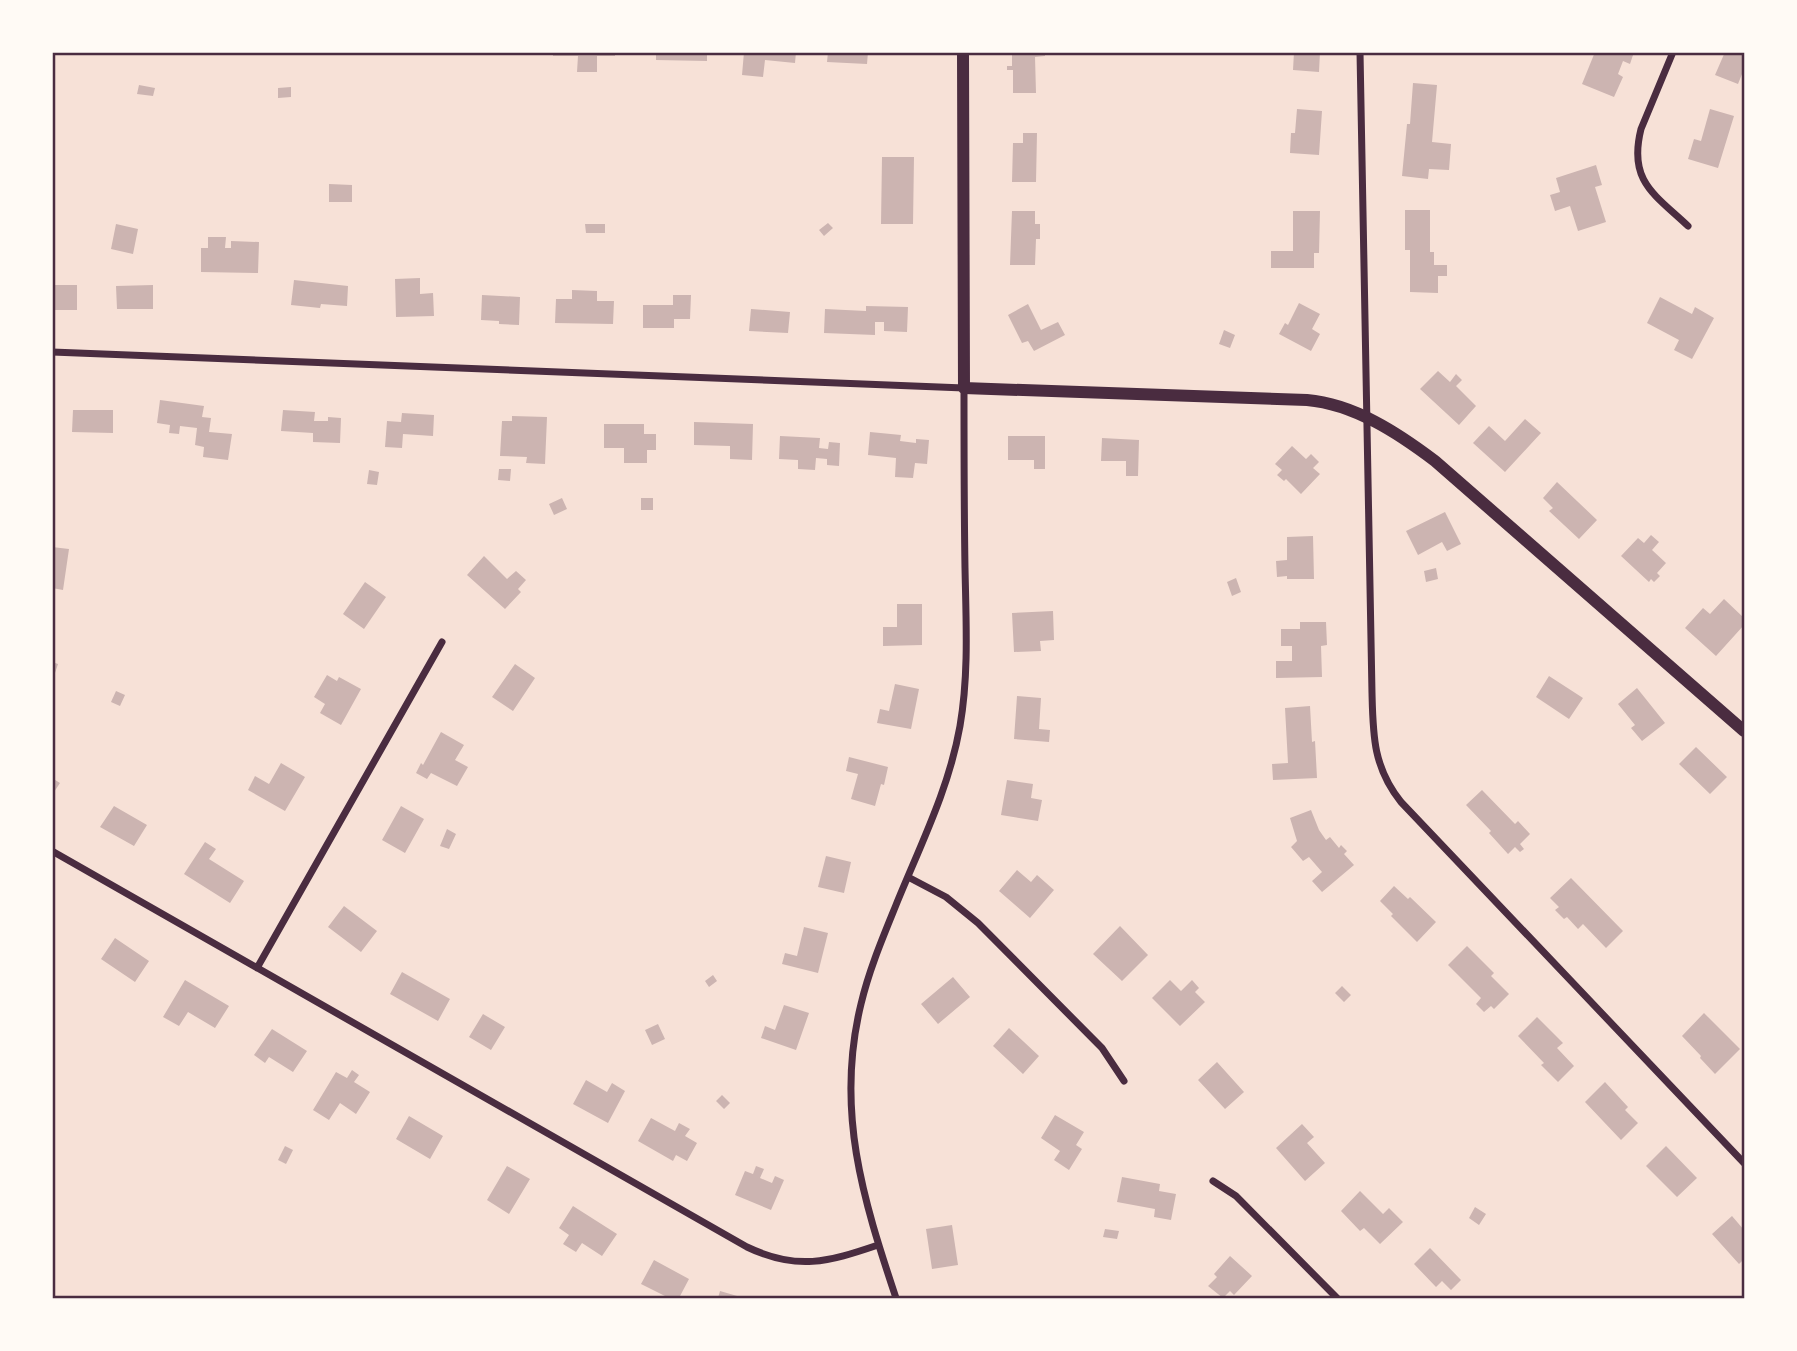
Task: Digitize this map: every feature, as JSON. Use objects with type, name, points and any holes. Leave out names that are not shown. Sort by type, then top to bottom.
[{"type":"street","points":[[896,1298],[878,1245],[853,1142],[851,1065],[866,985],[945,784],[960,723],[966,651],[963,52]]},
{"type":"street","points":[[1360,52],[1373,736],[1377,757],[1384,776],[1401,802],[1745,1163]]},
{"type":"street","points":[[1673,52],[1642,129],[1638,162],[1646,186],[1688,226]]},
{"type":"street","points":[[52,352],[1307,400],[1331,404],[1368,418],[1435,461],[1745,731]]},
{"type":"street","points":[[257,968],[442,642]]},
{"type":"street","points":[[52,851],[761,1254],[785,1261],[818,1261],[878,1245]]},
{"type":"street","points":[[908,877],[946,898],[978,923],[1102,1048],[1124,1081]]},
{"type":"street","points":[[1213,1181],[1236,1196],[1337,1298]]},
{"type":"building","points":[[553,52],[615,52],[615,56],[597,56],[597,72],[577,72],[578,56],[553,56]]},
{"type":"building","points":[[656,52],[707,52],[707,61],[656,60]]},
{"type":"building","points":[[744,52],[796,52],[795,63],[765,60],[763,77],[742,75]]},
{"type":"building","points":[[828,52],[868,52],[867,64],[827,62]]},
{"type":"building","points":[[1045,52],[1045,56],[1035,57],[1036,93],[1013,93],[1013,70],[1007,70],[1007,66],[1012,66],[1012,54]]},
{"type":"building","points":[[1294,52],[1320,52],[1319,72],[1293,70]]},
{"type":"building","points":[[1595,52],[1634,52],[1630,64],[1623,61],[1618,74],[1623,77],[1614,97],[1582,84]]},
{"type":"building","points":[[1725,52],[1744,52],[1744,69],[1738,84],[1715,75]]},
{"type":"building","points":[[1413,83],[1437,85],[1432,142],[1451,144],[1449,170],[1429,169],[1428,179],[1402,176]]},
{"type":"building","points":[[139,85],[155,88],[153,96],[137,94]]},
{"type":"building","points":[[291,87],[291,97],[278,98],[278,88]]},
{"type":"building","points":[[1297,109],[1322,111],[1319,155],[1290,153],[1291,133],[1295,133]]},
{"type":"building","points":[[1710,109],[1734,116],[1718,168],[1688,159],[1694,139],[1701,141]]},
{"type":"building","points":[[1023,133],[1037,133],[1036,182],[1012,182],[1013,143],[1023,143]]},
{"type":"building","points":[[882,157],[914,157],[913,224],[881,224]]},
{"type":"building","points":[[1596,165],[1602,185],[1595,187],[1606,222],[1578,231],[1570,206],[1555,211],[1550,195],[1560,192],[1556,178]]},
{"type":"building","points":[[329,184],[352,185],[352,202],[329,202]]},
{"type":"building","points":[[1405,210],[1430,210],[1430,252],[1434,252],[1434,265],[1447,265],[1447,276],[1438,276],[1438,293],[1410,292],[1410,250],[1405,250]]},
{"type":"building","points":[[1012,211],[1035,211],[1035,224],[1040,224],[1040,239],[1036,239],[1035,265],[1010,265]]},
{"type":"building","points":[[1293,211],[1320,211],[1319,253],[1314,253],[1314,268],[1271,268],[1271,251],[1293,251]]},
{"type":"building","points":[[828,223],[833,228],[824,236],[819,230]]},
{"type":"building","points":[[116,224],[138,229],[133,254],[111,249]]},
{"type":"building","points":[[585,224],[605,224],[605,233],[586,233]]},
{"type":"building","points":[[208,237],[226,237],[225,248],[231,248],[231,241],[259,242],[258,273],[201,272],[201,248],[208,248]]},
{"type":"building","points":[[420,278],[420,294],[433,293],[434,316],[396,317],[395,279]]},
{"type":"building","points":[[294,280],[348,286],[347,306],[321,304],[320,308],[291,305]]},
{"type":"building","points":[[52,285],[77,285],[77,310],[52,310]]},
{"type":"building","points":[[153,285],[153,309],[117,309],[116,286]]},
{"type":"building","points":[[572,290],[597,291],[597,301],[614,301],[613,324],[555,323],[556,299],[572,299]]},
{"type":"building","points":[[482,295],[520,297],[519,325],[481,320]]},
{"type":"building","points":[[673,295],[691,295],[690,319],[674,319],[674,328],[643,328],[643,305],[673,305]]},
{"type":"building","points":[[1660,297],[1692,314],[1695,307],[1714,318],[1692,359],[1674,350],[1679,340],[1647,323]]},
{"type":"building","points":[[1299,303],[1320,314],[1312,329],[1320,334],[1311,351],[1279,334],[1285,323],[1288,325]]},
{"type":"building","points":[[1028,304],[1041,330],[1058,322],[1065,335],[1034,351],[1028,341],[1022,343],[1008,315]]},
{"type":"building","points":[[866,306],[908,307],[907,332],[884,331],[884,322],[875,322],[875,335],[824,333],[825,309],[866,311]]},
{"type":"building","points":[[751,309],[790,312],[788,333],[749,331]]},
{"type":"building","points":[[1224,330],[1235,335],[1230,348],[1219,344]]},
{"type":"building","points":[[1438,371],[1450,382],[1456,374],[1462,380],[1456,386],[1476,406],[1459,425],[1420,389]]},
{"type":"building","points":[[160,400],[204,406],[202,417],[211,418],[209,432],[232,434],[228,460],[203,457],[204,447],[195,445],[197,428],[180,426],[179,434],[169,433],[170,425],[157,423]]},
{"type":"building","points":[[73,410],[113,410],[113,433],[72,432]]},
{"type":"building","points":[[283,410],[315,412],[314,421],[328,421],[328,417],[341,418],[340,443],[313,442],[313,433],[281,431]]},
{"type":"building","points":[[402,413],[434,415],[433,436],[403,434],[402,448],[385,447],[387,421],[401,422]]},
{"type":"building","points":[[512,416],[547,417],[545,464],[526,463],[527,457],[500,456],[502,421],[512,421]]},
{"type":"building","points":[[1525,419],[1541,433],[1505,472],[1473,443],[1489,426],[1505,441]]},
{"type":"building","points":[[694,422],[753,424],[752,460],[730,459],[730,446],[694,445]]},
{"type":"building","points":[[604,424],[644,424],[644,434],[656,434],[656,450],[647,450],[647,463],[624,463],[624,448],[604,448]]},
{"type":"building","points":[[870,432],[901,435],[900,441],[916,443],[916,439],[929,440],[927,464],[915,463],[913,478],[895,477],[896,458],[868,455]]},
{"type":"building","points":[[780,436],[820,438],[819,448],[828,449],[829,442],[840,443],[839,466],[827,465],[827,459],[816,458],[815,470],[798,469],[798,460],[779,459]]},
{"type":"building","points":[[1008,436],[1045,436],[1045,469],[1034,469],[1034,460],[1008,460]]},
{"type":"building","points":[[1102,438],[1139,440],[1138,476],[1126,476],[1126,461],[1101,461]]},
{"type":"building","points":[[1292,446],[1306,459],[1311,454],[1319,462],[1313,468],[1320,474],[1301,494],[1286,479],[1284,481],[1277,475],[1282,470],[1275,464]]},
{"type":"building","points":[[499,469],[511,469],[510,481],[498,480]]},
{"type":"building","points":[[369,470],[379,472],[377,485],[367,484]]},
{"type":"building","points":[[1557,482],[1597,520],[1579,539],[1549,511],[1553,508],[1543,498]]},
{"type":"building","points":[[562,498],[567,509],[554,515],[549,504]]},
{"type":"building","points":[[641,498],[653,498],[653,510],[641,510]]},
{"type":"building","points":[[1445,512],[1461,544],[1447,551],[1442,542],[1418,555],[1406,531]]},
{"type":"building","points":[[1651,535],[1659,542],[1652,550],[1666,563],[1657,573],[1660,576],[1654,582],[1651,579],[1649,582],[1621,556],[1638,538],[1644,543]]},
{"type":"building","points":[[1313,536],[1314,579],[1277,577],[1276,561],[1287,560],[1287,537]]},
{"type":"building","points":[[52,547],[69,549],[63,590],[52,588]]},
{"type":"building","points":[[484,556],[507,579],[516,571],[526,580],[518,589],[521,592],[505,609],[467,575]]},
{"type":"building","points":[[1436,568],[1438,579],[1426,582],[1424,571]]},
{"type":"building","points":[[1236,578],[1241,592],[1232,596],[1227,582]]},
{"type":"building","points":[[365,582],[386,597],[364,629],[343,614]]},
{"type":"building","points":[[1724,599],[1744,618],[1744,625],[1716,656],[1685,628],[1703,608],[1710,614]]},
{"type":"building","points":[[897,604],[922,604],[922,645],[883,646],[883,627],[897,627]]},
{"type":"building","points":[[1053,611],[1054,640],[1040,641],[1041,651],[1014,652],[1012,613]]},
{"type":"building","points":[[1300,622],[1326,622],[1327,645],[1321,646],[1322,677],[1276,678],[1276,661],[1292,661],[1292,646],[1281,646],[1281,629],[1300,629]]},
{"type":"building","points":[[52,662],[58,664],[53,679],[52,679]]},
{"type":"building","points":[[515,664],[535,678],[513,711],[492,697]]},
{"type":"building","points":[[327,675],[337,681],[339,677],[361,689],[341,725],[320,713],[325,704],[314,697]]},
{"type":"building","points":[[1549,676],[1583,698],[1569,719],[1536,697]]},
{"type":"building","points":[[895,684],[919,689],[911,729],[877,723],[880,709],[889,711]]},
{"type":"building","points":[[1637,688],[1665,723],[1642,741],[1631,728],[1635,725],[1618,704]]},
{"type":"building","points":[[116,691],[125,695],[120,706],[111,702]]},
{"type":"building","points":[[1017,696],[1041,698],[1039,729],[1050,730],[1049,742],[1014,739]]},
{"type":"building","points":[[1310,706],[1317,778],[1273,780],[1272,764],[1288,763],[1285,708]]},
{"type":"building","points":[[441,732],[464,745],[455,760],[468,767],[457,786],[431,773],[427,779],[416,773]]},
{"type":"building","points":[[1696,747],[1727,777],[1710,794],[1679,764]]},
{"type":"building","points":[[849,757],[888,767],[875,806],[851,799],[858,774],[846,771]]},
{"type":"building","points":[[281,763],[305,777],[285,811],[248,790],[255,776],[269,784]]},
{"type":"building","points":[[52,778],[60,783],[52,795]]},
{"type":"building","points":[[1007,780],[1033,784],[1031,798],[1042,800],[1038,821],[1001,815]]},
{"type":"building","points":[[1482,790],[1515,824],[1518,821],[1530,834],[1520,844],[1524,849],[1520,852],[1515,847],[1508,854],[1466,805]]},
{"type":"building","points":[[114,806],[147,825],[134,846],[100,827]]},
{"type":"building","points":[[401,806],[424,819],[405,853],[382,840]]},
{"type":"building","points":[[1311,810],[1326,840],[1330,837],[1339,848],[1341,845],[1347,851],[1344,854],[1354,865],[1322,892],[1312,881],[1322,872],[1309,857],[1303,861],[1291,847],[1297,841],[1290,818]]},
{"type":"building","points":[[447,829],[456,834],[449,849],[440,846]]},
{"type":"building","points":[[205,842],[216,849],[209,859],[244,881],[230,903],[184,874]]},
{"type":"building","points":[[826,856],[851,862],[844,893],[818,887]]},
{"type":"building","points":[[1017,870],[1031,882],[1037,875],[1054,890],[1030,918],[999,891]]},
{"type":"building","points":[[1571,878],[1623,931],[1606,948],[1583,924],[1578,929],[1567,917],[1564,919],[1555,910],[1559,907],[1550,898]]},
{"type":"building","points":[[1394,886],[1436,922],[1417,942],[1380,901]]},
{"type":"building","points":[[344,906],[377,931],[361,952],[328,927]]},
{"type":"building","points":[[1120,926],[1148,955],[1122,981],[1093,954]]},
{"type":"building","points":[[804,927],[828,933],[818,973],[782,964],[785,953],[797,956]]},
{"type":"building","points":[[115,938],[149,961],[135,982],[101,959]]},
{"type":"building","points":[[1467,946],[1494,973],[1491,976],[1509,994],[1494,1009],[1491,1006],[1484,1012],[1476,1004],[1481,998],[1448,965]]},
{"type":"building","points":[[402,972],[450,999],[438,1021],[390,994]]},
{"type":"building","points":[[713,975],[717,981],[709,987],[705,981]]},
{"type":"building","points":[[953,977],[970,997],[938,1024],[921,1004]]},
{"type":"building","points":[[185,980],[229,1006],[215,1028],[188,1012],[179,1026],[163,1017]]},
{"type":"building","points":[[1170,980],[1181,991],[1192,980],[1199,988],[1195,992],[1205,1002],[1180,1026],[1152,998]]},
{"type":"building","points":[[1342,986],[1351,995],[1344,1002],[1335,993]]},
{"type":"building","points":[[784,1005],[809,1013],[796,1050],[761,1038],[765,1026],[775,1030]]},
{"type":"building","points":[[1704,1013],[1740,1049],[1715,1074],[1682,1036]]},
{"type":"building","points":[[483,1014],[505,1027],[491,1050],[469,1037]]},
{"type":"building","points":[[1537,1017],[1563,1043],[1557,1048],[1574,1066],[1558,1082],[1518,1036]]},
{"type":"building","points":[[658,1024],[665,1039],[652,1045],[645,1030]]},
{"type":"building","points":[[1009,1028],[1039,1056],[1023,1074],[993,1046]]},
{"type":"building","points":[[272,1029],[307,1051],[293,1072],[269,1057],[265,1063],[254,1055]]},
{"type":"building","points":[[1217,1062],[1244,1092],[1225,1109],[1198,1080]]},
{"type":"building","points":[[352,1070],[359,1075],[354,1082],[370,1092],[356,1114],[340,1103],[329,1120],[313,1110],[336,1072],[347,1078]]},
{"type":"building","points":[[586,1080],[607,1092],[612,1083],[625,1091],[608,1123],[573,1104]]},
{"type":"building","points":[[1605,1082],[1628,1107],[1625,1110],[1638,1123],[1621,1140],[1585,1102]]},
{"type":"building","points":[[722,1095],[730,1103],[724,1109],[716,1101]]},
{"type":"building","points":[[1055,1115],[1084,1132],[1076,1145],[1082,1149],[1069,1170],[1054,1160],[1060,1151],[1041,1138]]},
{"type":"building","points":[[409,1116],[443,1136],[430,1159],[396,1139]]},
{"type":"building","points":[[651,1118],[675,1131],[679,1123],[690,1129],[685,1136],[697,1143],[687,1161],[676,1155],[673,1161],[638,1141]]},
{"type":"building","points":[[1302,1124],[1314,1137],[1307,1143],[1325,1163],[1305,1181],[1276,1148]]},
{"type":"building","points":[[285,1146],[293,1150],[286,1164],[278,1160]]},
{"type":"building","points":[[1666,1146],[1697,1178],[1677,1197],[1646,1166]]},
{"type":"building","points":[[507,1166],[530,1179],[509,1214],[487,1200]]},
{"type":"building","points":[[756,1166],[764,1169],[760,1178],[772,1183],[775,1176],[784,1180],[771,1210],[735,1195],[745,1171],[753,1174]]},
{"type":"building","points":[[1122,1177],[1160,1184],[1159,1191],[1176,1194],[1171,1220],[1154,1217],[1155,1209],[1117,1202]]},
{"type":"building","points":[[1360,1191],[1383,1214],[1389,1208],[1403,1222],[1380,1244],[1364,1228],[1360,1231],[1341,1211]]},
{"type":"building","points":[[573,1206],[617,1234],[602,1256],[582,1243],[576,1252],[563,1244],[569,1235],[559,1228]]},
{"type":"building","points":[[1475,1207],[1486,1214],[1479,1225],[1469,1218]]},
{"type":"building","points":[[1732,1216],[1744,1230],[1744,1259],[1739,1264],[1712,1234]]},
{"type":"building","points":[[952,1225],[958,1265],[932,1269],[926,1229]]},
{"type":"building","points":[[1105,1229],[1119,1231],[1117,1239],[1103,1237]]},
{"type":"building","points":[[1430,1248],[1461,1280],[1451,1290],[1442,1281],[1436,1287],[1414,1264]]},
{"type":"building","points":[[1230,1256],[1252,1276],[1234,1295],[1230,1291],[1223,1298],[1208,1286],[1217,1277],[1214,1274]]},
{"type":"building","points":[[654,1260],[689,1279],[679,1298],[666,1298],[641,1284]]},
{"type":"building","points":[[720,1291],[744,1298],[718,1298]]}]
